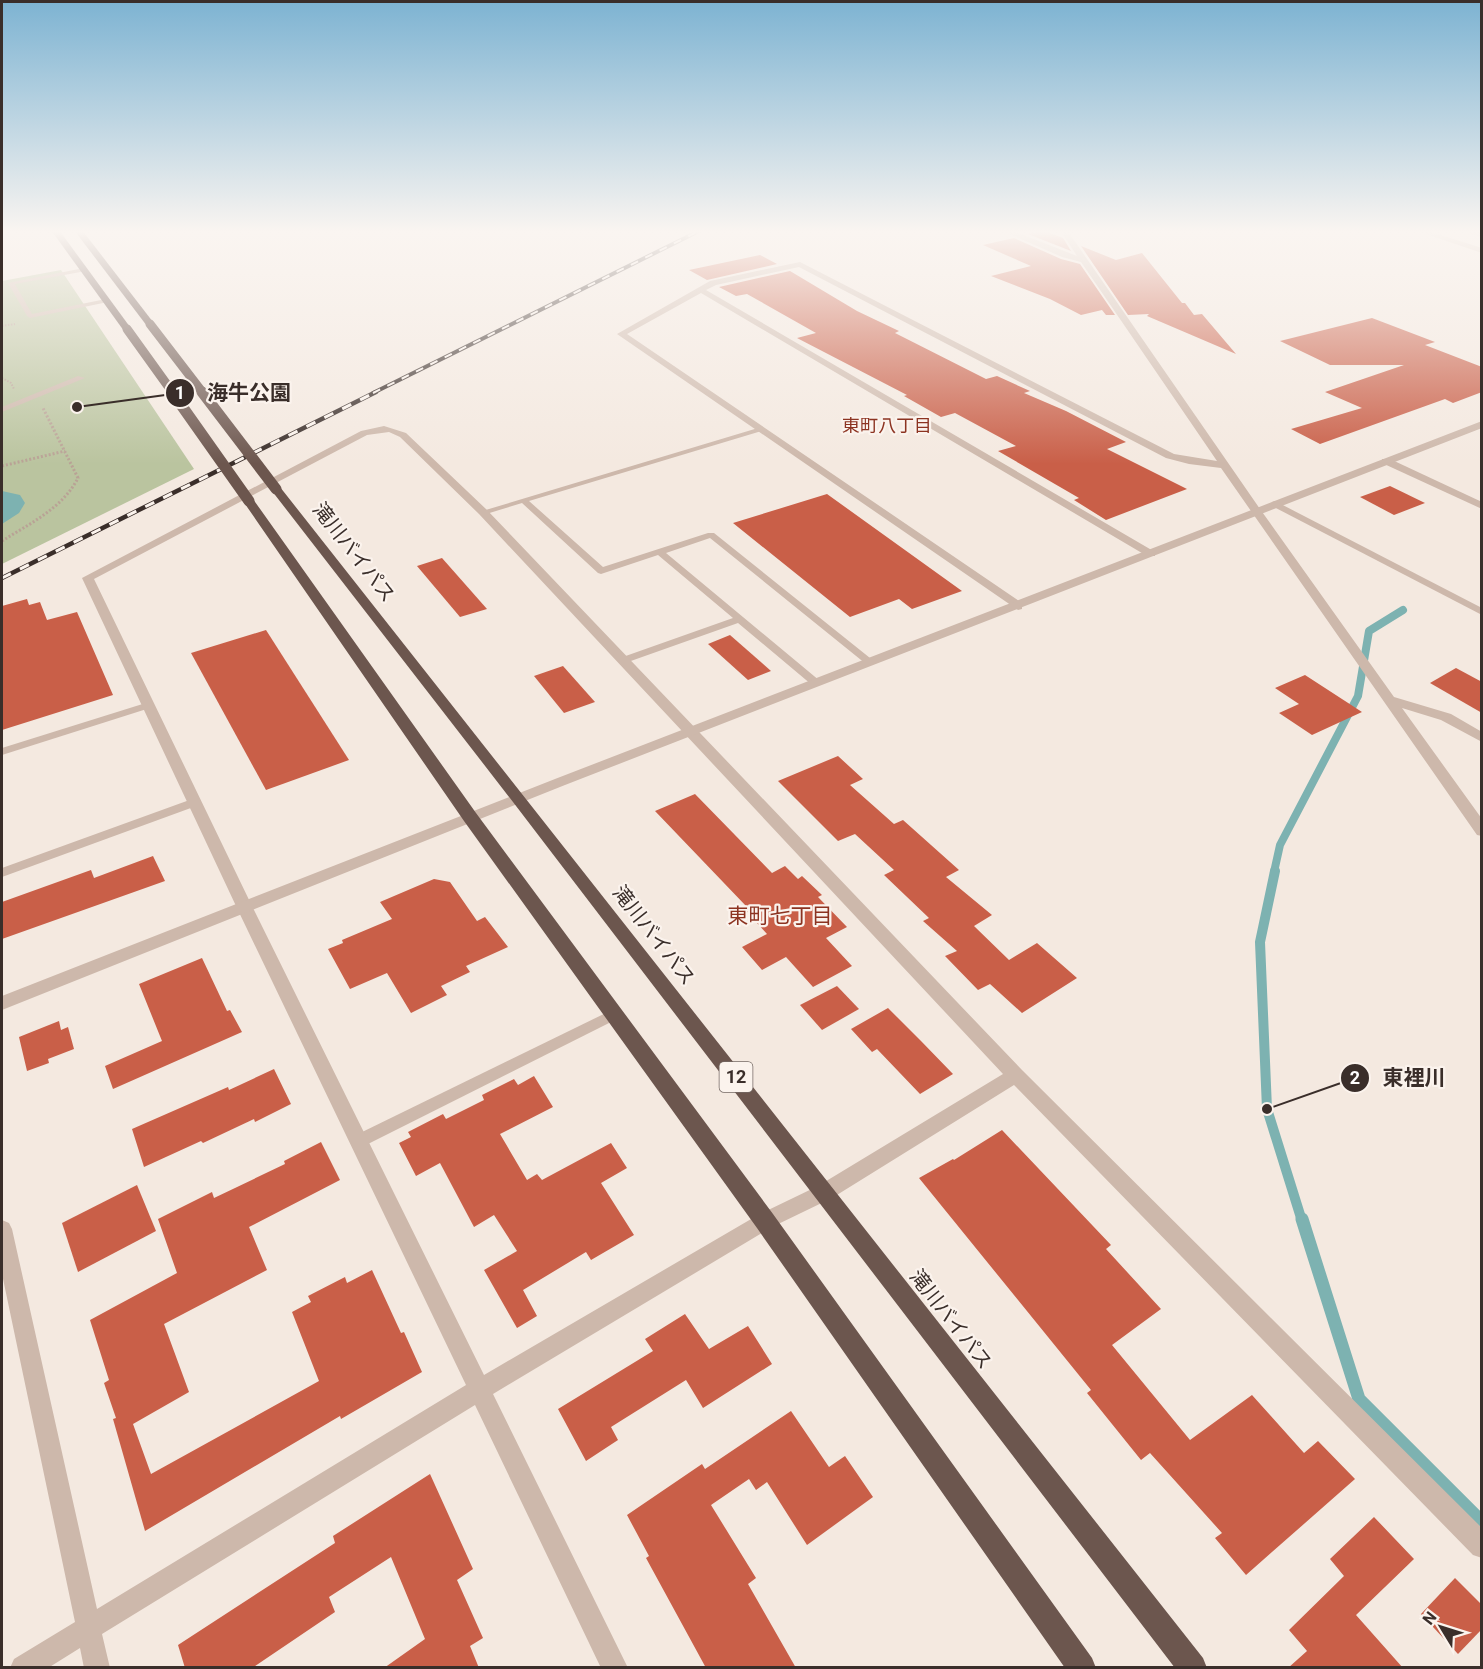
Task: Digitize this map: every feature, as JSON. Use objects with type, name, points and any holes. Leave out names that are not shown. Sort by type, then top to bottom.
[{"type":"highway","points":[[111,308],[470,817],[765,1221],[1082,1668]]},
{"type":"highway","name":"滝川バイパス","points":[[138,308],[1193,1668]]},
{"type":"street","points":[[668,308],[621,334],[1018,606]]},
{"type":"street","points":[[731,308],[1150,554]]},
{"type":"street","points":[[885,308],[1170,456],[1189,462],[1225,465]]},
{"type":"street","points":[[1116,308],[1256,511],[1482,831]]},
{"type":"street","points":[[2,1003],[470,817],[1480,426]]},
{"type":"street","points":[[615,1668],[244,906],[88,578],[364,433],[377,429],[394,430],[404,435],[483,512],[1017,1075],[1482,1546]]},
{"type":"street","points":[[1386,461],[1482,506]]},
{"type":"street","points":[[1390,700],[1446,717],[1482,738]]},
{"type":"street","points":[[23,1668],[481,1389],[765,1221],[825,1192],[1017,1075]]},
{"type":"street","points":[[2,1228],[97,1668]]},
{"type":"lane","points":[[25,308],[30,316],[71,308]]},
{"type":"lane","points":[[2,410],[81,378]]},
{"type":"lane","points":[[483,512],[761,430]]},
{"type":"lane","points":[[524,500],[601,571],[711,535],[870,662]]},
{"type":"lane","points":[[1275,504],[1482,612]]},
{"type":"lane","points":[[659,552],[816,683]]},
{"type":"lane","points":[[624,660],[740,619]]},
{"type":"lane","points":[[2,752],[149,705]]},
{"type":"lane","points":[[2,873],[195,802]]},
{"type":"lane","points":[[359,1140],[614,1014]]},
{"type":"path","points":[[2,378],[11,383],[17,397],[41,406],[78,478],[75,489],[42,515],[2,541]]},
{"type":"path","points":[[2,466],[66,451]]},
{"type":"green space","points":[[2,308],[86,308],[194,469],[2,564]]},
{"type":"water","points":[[2,491],[20,495],[25,503],[19,513],[2,524]]},
{"type":"building","points":[[772,308],[852,308],[899,331],[895,333],[986,379],[997,376],[1030,391],[1024,393],[1066,411],[1126,442],[1107,449],[1187,489],[1106,520],[1074,500],[1079,498],[998,451],[1016,446],[955,413],[941,417],[904,396],[907,395],[797,338],[816,333]]},
{"type":"building","points":[[1067,308],[1110,308],[1115,315],[1106,315],[1102,310],[1081,315]]},
{"type":"building","points":[[1123,308],[1189,308],[1194,315],[1202,314],[1236,354],[1147,316],[1149,314],[1128,315]]},
{"type":"building","points":[[1372,318],[1435,342],[1425,345],[1482,367],[1482,392],[1453,403],[1445,399],[1320,444],[1291,429],[1362,408],[1325,392],[1404,365],[1330,365],[1280,341]]},
{"type":"building","points":[[1390,486],[1425,503],[1394,515],[1360,497]]},
{"type":"building","points":[[827,494],[962,591],[912,609],[899,599],[850,617],[733,523]]},
{"type":"building","points":[[442,558],[487,609],[460,617],[417,566]]},
{"type":"building","points":[[27,599],[29,605],[40,602],[47,620],[77,612],[113,695],[2,730],[2,606]]},
{"type":"building","points":[[266,630],[349,760],[266,790],[191,653]]},
{"type":"building","points":[[730,635],[771,671],[748,680],[708,644]]},
{"type":"building","points":[[563,666],[595,702],[564,713],[534,676]]},
{"type":"building","points":[[1456,668],[1482,682],[1482,713],[1430,683]]},
{"type":"building","points":[[1305,675],[1362,712],[1312,735],[1279,713],[1299,704],[1275,688]]},
{"type":"building","points":[[838,756],[863,779],[850,785],[894,824],[903,820],[959,870],[946,877],[992,915],[974,926],[1009,960],[1037,943],[1077,978],[1022,1013],[990,984],[978,990],[945,956],[957,951],[923,921],[929,918],[884,875],[894,870],[855,834],[838,841],[778,781]]},
{"type":"building","points":[[695,794],[772,873],[785,866],[798,879],[802,876],[822,895],[818,897],[847,927],[826,938],[852,966],[813,987],[786,957],[762,970],[742,947],[767,934],[743,907],[746,906],[655,811]]},
{"type":"building","points":[[153,856],[165,881],[2,939],[2,902],[91,870],[94,878]]},
{"type":"building","points":[[434,879],[450,882],[477,921],[485,917],[508,947],[466,966],[470,972],[441,986],[447,995],[411,1013],[387,973],[350,989],[328,949],[343,943],[342,940],[392,919],[380,902]]},
{"type":"building","points":[[202,958],[227,1011],[230,1010],[242,1032],[113,1089],[105,1066],[162,1041],[139,984]]},
{"type":"building","points":[[837,986],[859,1009],[822,1030],[800,1005]]},
{"type":"building","points":[[888,1008],[953,1074],[920,1094],[877,1049],[872,1052],[851,1029]]},
{"type":"building","points":[[59,1021],[61,1030],[68,1027],[74,1049],[48,1059],[49,1063],[27,1071],[19,1037]]},
{"type":"building","points":[[274,1069],[291,1104],[255,1122],[254,1119],[144,1167],[132,1129],[228,1087],[229,1090]]},
{"type":"building","points":[[534,1076],[553,1107],[500,1134],[527,1180],[537,1174],[542,1180],[611,1143],[627,1168],[601,1183],[634,1235],[591,1260],[586,1252],[523,1290],[537,1316],[517,1328],[484,1270],[517,1251],[494,1215],[474,1227],[440,1163],[416,1176],[399,1143],[411,1137],[408,1132],[443,1114],[446,1119],[484,1100],[482,1095],[514,1079],[518,1085]]},
{"type":"building","points":[[1002,1130],[1111,1245],[1106,1249],[1161,1309],[1112,1345],[1190,1440],[1252,1395],[1304,1453],[1318,1441],[1355,1479],[1246,1575],[1215,1538],[1222,1533],[1150,1453],[1141,1460],[1087,1393],[1091,1390],[919,1178],[954,1160]]},
{"type":"building","points":[[321,1142],[340,1180],[249,1227],[267,1270],[164,1324],[189,1392],[133,1424],[151,1474],[319,1381],[292,1312],[311,1302],[308,1296],[345,1277],[347,1283],[372,1270],[422,1372],[341,1419],[340,1416],[145,1531],[113,1419],[116,1418],[104,1383],[109,1380],[90,1320],[177,1273],[158,1219],[212,1192],[214,1198],[285,1164],[284,1161]]},
{"type":"building","points":[[137,1185],[156,1231],[78,1272],[62,1223]]},
{"type":"building","points":[[685,1314],[709,1349],[748,1326],[772,1364],[703,1408],[686,1380],[611,1427],[618,1440],[586,1461],[558,1409],[653,1351],[645,1339]]},
{"type":"building","points":[[791,1411],[829,1467],[845,1456],[873,1497],[807,1545],[767,1482],[756,1490],[749,1479],[711,1505],[756,1578],[748,1584],[796,1668],[706,1668],[646,1558],[649,1556],[627,1515],[702,1464],[705,1469]]},
{"type":"building","points":[[430,1474],[473,1569],[457,1580],[483,1638],[470,1646],[479,1668],[384,1668],[425,1639],[391,1557],[329,1597],[335,1612],[252,1668],[185,1668],[178,1645],[335,1543],[333,1536]]},
{"type":"building","points":[[1374,1517],[1414,1559],[1356,1615],[1403,1668],[1288,1668],[1307,1651],[1289,1630],[1344,1576],[1330,1559]]},
{"type":"building","points":[[1455,1578],[1482,1605],[1482,1629],[1458,1654],[1421,1614]]},
{"type":"waterway","points":[[1274,872],[1280,845],[1358,696],[1369,631],[1403,610]]},
{"type":"waterway","points":[[1275,871],[1260,942],[1267,1109],[1302,1221]]},
{"type":"waterway","points":[[1302,1219],[1359,1399],[1482,1522]]},
{"type":"railway","points":[[373,393],[544,308]]},
{"type":"railway","points":[[2,578],[376,392]]},
{"type":"place","name":"海牛公園","points":[[77,407]]},
{"type":"place","name":"東裡川","points":[[1267,1109]]},
{"type":"district","name":"東町八丁目","points":[[887,426]]},
{"type":"district","name":"東町七丁目","points":[[780,916]]}]
